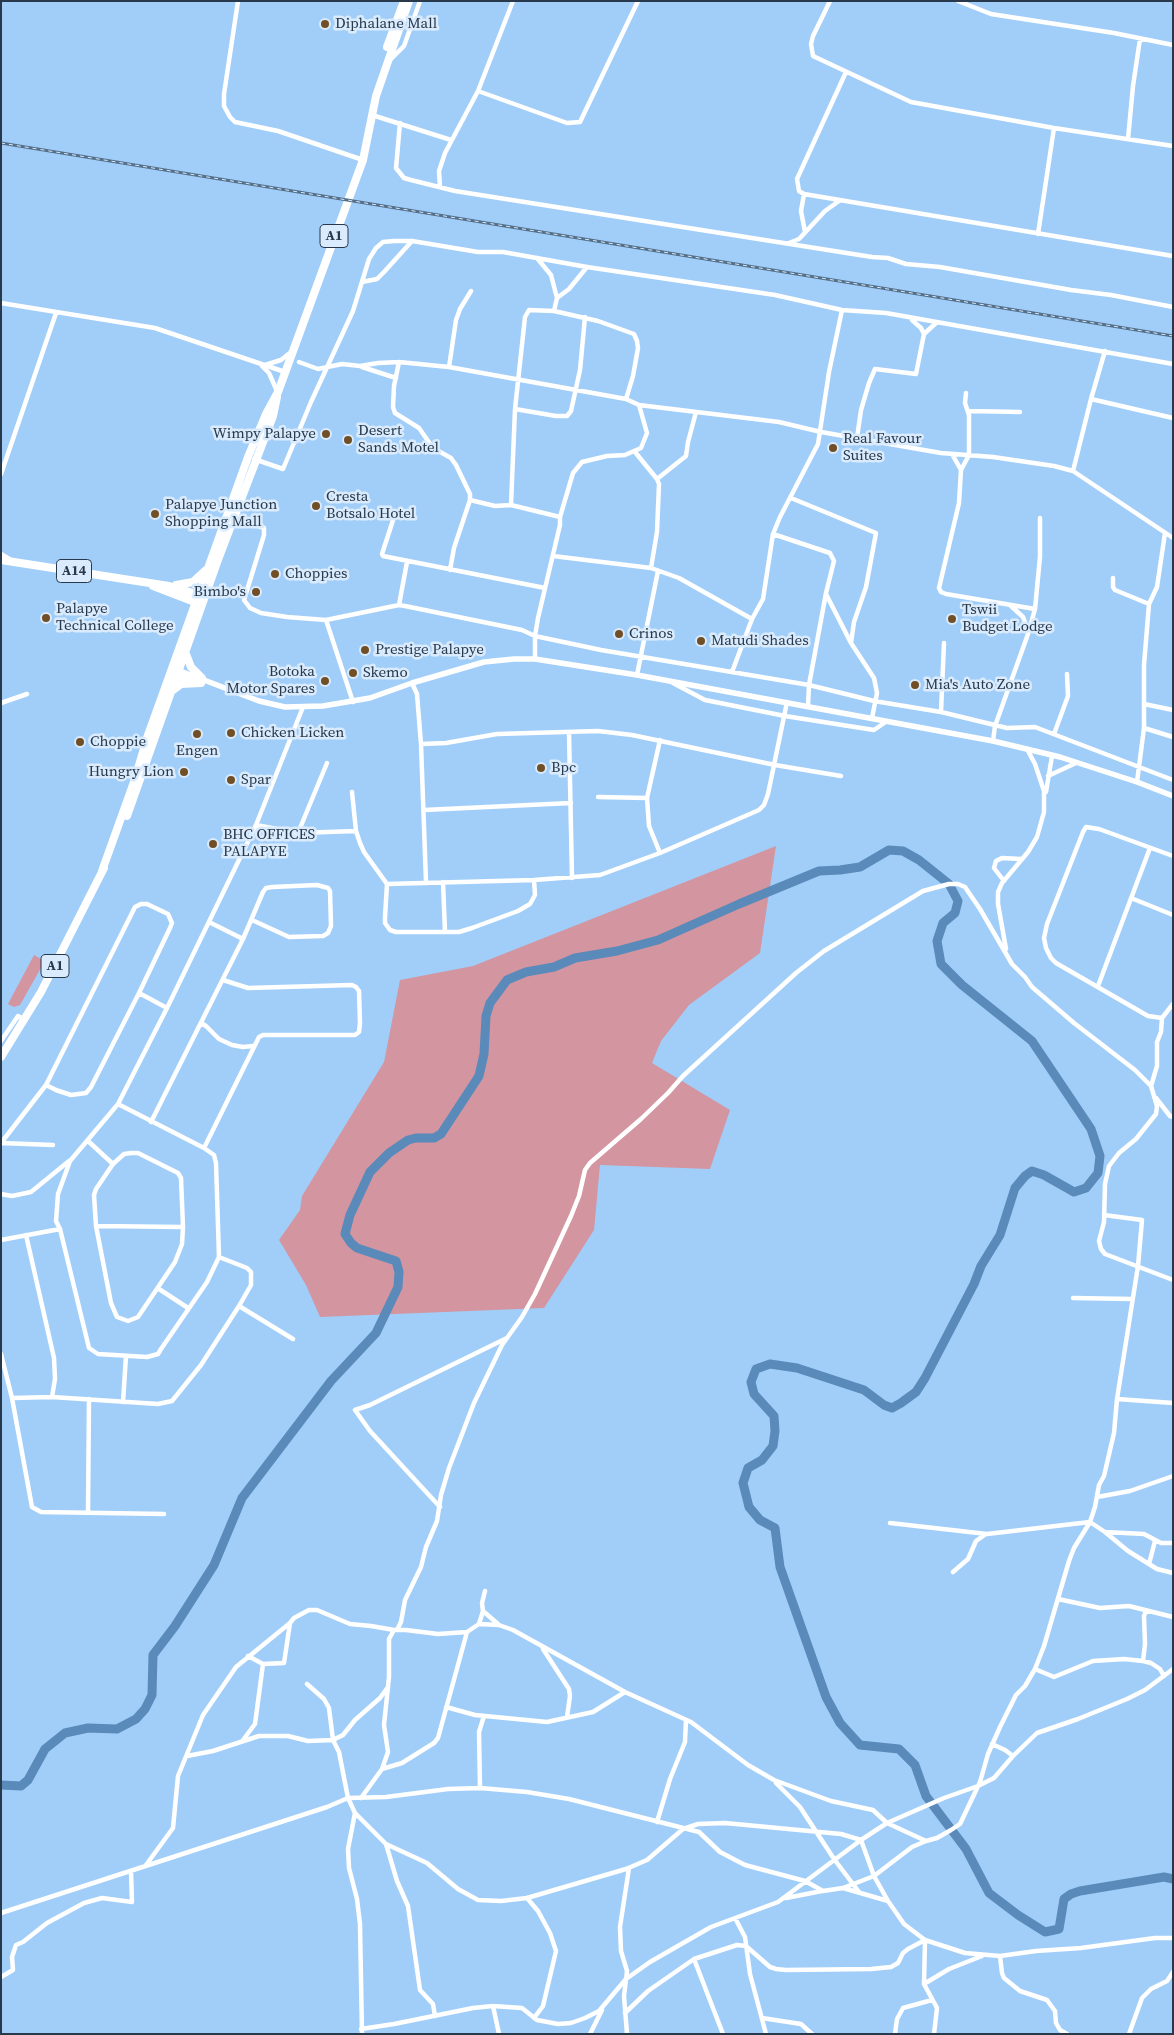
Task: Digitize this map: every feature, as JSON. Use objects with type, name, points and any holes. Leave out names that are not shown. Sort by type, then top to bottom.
[{"type":"highway","name":"A1","points":[[382,78],[386,50],[404,1]]},
{"type":"highway","name":"A1","points":[[1,1057],[25,1020],[57,963],[102,871],[148,735],[175,672],[186,652],[199,604],[252,459],[273,416],[278,392],[291,352],[363,160],[372,114],[382,78],[409,1]]},
{"type":"highway","name":"A1","points":[[202,596],[210,562],[231,517]]},
{"type":"highway","name":"A14","points":[[1,560],[169,586],[202,596]]},
{"type":"highway","points":[[169,586],[193,582],[201,577],[210,562]]},
{"type":"highway","name":"A14","points":[[147,583],[199,604]]},
{"type":"highway","points":[[176,596],[188,608],[187,626]]},
{"type":"highway","name":"A1","points":[[102,871],[111,859],[124,825],[173,690],[175,672],[187,626],[199,604]]},
{"type":"highway","points":[[173,690],[181,684],[201,681],[190,667],[186,652]]},
{"type":"street","points":[[238,1],[224,94],[224,106],[230,117],[236,122],[278,131],[363,160]]},
{"type":"street","points":[[388,62],[404,46],[420,1]]},
{"type":"street","points":[[440,187],[438,171],[451,140],[478,91],[513,1]]},
{"type":"street","points":[[478,91],[567,123],[580,122],[638,1]]},
{"type":"street","points":[[830,1],[813,36],[811,51],[813,56],[922,105],[1173,146]]},
{"type":"street","points":[[958,1],[991,14],[1114,33],[1173,45]]},
{"type":"street","points":[[1128,138],[1140,39]]},
{"type":"street","points":[[846,72],[797,179],[799,191],[804,194],[1173,256]]},
{"type":"street","points":[[372,114],[451,140]]},
{"type":"street","points":[[400,123],[395,158],[399,174],[411,180],[440,187],[872,257],[888,258],[906,264],[940,267],[1173,307]]},
{"type":"street","points":[[1038,234],[1054,128]]},
{"type":"street","points":[[804,194],[801,211],[805,232]]},
{"type":"street","points":[[789,243],[799,239],[824,211],[839,201]]},
{"type":"street","points":[[252,459],[283,469],[353,311],[369,258],[383,242],[394,240],[412,241],[478,252],[503,252],[588,267],[775,295],[842,310],[886,313],[1173,364]]},
{"type":"street","points":[[362,282],[377,279],[412,241]]},
{"type":"street","points":[[537,258],[551,275],[557,298],[554,311]]},
{"type":"street","points":[[557,298],[569,289],[588,267]]},
{"type":"street","points":[[448,367],[456,320],[460,309],[471,291]]},
{"type":"street","points":[[1,302],[56,313],[155,328],[285,372]]},
{"type":"street","points":[[511,505],[515,409],[523,333],[529,310],[554,311],[585,317],[634,334],[637,341],[637,359],[626,399]]},
{"type":"street","points":[[732,672],[752,619],[763,599],[773,534],[780,517],[814,454],[821,432],[829,372],[842,310]]},
{"type":"street","points":[[1,474],[56,313]]},
{"type":"street","points":[[515,409],[564,417],[568,416],[571,411],[580,370],[585,317]]},
{"type":"street","points":[[911,318],[924,334]]},
{"type":"street","points":[[857,438],[861,410],[868,383],[875,369],[916,374],[924,334],[936,323]]},
{"type":"street","points":[[1072,471],[1104,351]]},
{"type":"street","points":[[261,365],[281,360],[291,352]]},
{"type":"street","points":[[299,362],[318,369],[350,364],[396,378]]},
{"type":"street","points":[[360,366],[399,362],[448,367],[626,399],[639,405],[779,422],[821,432],[952,454],[1054,466],[1072,471],[1173,538]]},
{"type":"street","points":[[399,362],[393,407],[395,413],[419,428],[433,448],[451,458],[466,486],[470,500],[454,548],[450,570]]},
{"type":"street","points":[[261,365],[269,373],[278,392]]},
{"type":"street","points":[[966,393],[968,455],[961,470],[959,503],[939,588],[941,592],[946,594],[1035,609]]},
{"type":"street","points":[[1091,399],[1173,418]]},
{"type":"street","points":[[535,659],[535,636],[560,525],[560,517],[573,472],[582,462],[596,458],[626,455],[641,448],[647,433],[639,405]]},
{"type":"street","points":[[968,411],[1020,412]]},
{"type":"street","points":[[657,479],[686,456],[696,412]]},
{"type":"street","points":[[635,452],[657,479],[659,495],[657,532],[651,568]]},
{"type":"street","points":[[952,454],[961,470]]},
{"type":"street","points":[[790,498],[876,533],[866,587],[854,622],[851,643]]},
{"type":"street","points":[[470,500],[494,506],[511,505],[560,517]]},
{"type":"street","points":[[395,514],[382,554],[383,556],[545,588]]},
{"type":"street","points":[[231,517],[264,528],[244,600],[247,605],[261,613],[326,620],[399,606],[522,630],[535,636],[601,650],[641,655],[809,684],[874,701],[941,712],[995,726],[1014,729],[1035,727],[1173,780]]},
{"type":"street","points":[[992,741],[995,726],[1035,609],[1040,557],[1040,518]]},
{"type":"street","points":[[1137,782],[1144,728],[1144,664],[1149,604],[1157,586],[1165,533]]},
{"type":"street","points":[[773,534],[830,553],[834,561],[809,684],[808,706]]},
{"type":"street","points":[[1,554],[16,562]]},
{"type":"street","points":[[553,556],[651,568],[679,578],[752,619]]},
{"type":"street","points":[[399,606],[407,562]]},
{"type":"street","points":[[638,675],[658,571]]},
{"type":"street","points":[[1113,578],[1115,590],[1149,604]]},
{"type":"street","points":[[826,593],[851,643],[874,678],[877,693],[872,718]]},
{"type":"street","points":[[1010,605],[1023,617],[1028,626],[1028,634]]},
{"type":"street","points":[[326,620],[353,702]]},
{"type":"street","points":[[941,712],[944,643]]},
{"type":"street","points":[[175,672],[259,701],[285,707],[302,707],[353,702],[484,662],[535,659],[638,675],[992,741],[1076,762],[1173,796]]},
{"type":"street","points":[[1054,734],[1068,696],[1067,674]]},
{"type":"street","points":[[670,681],[705,700],[785,716],[874,730],[887,721]]},
{"type":"street","points":[[412,684],[417,694],[421,744],[426,882]]},
{"type":"street","points":[[1,703],[27,694]]},
{"type":"street","points":[[387,884],[534,880],[600,875],[660,853],[759,810],[766,800],[787,702]]},
{"type":"street","points":[[1144,704],[1173,710]]},
{"type":"street","points":[[1,1194],[12,1196],[30,1192],[70,1161],[118,1104],[256,825],[302,707]]},
{"type":"street","points":[[1144,728],[1173,737]]},
{"type":"street","points":[[569,732],[572,878]]},
{"type":"street","points":[[421,744],[497,734],[618,733],[660,740],[775,765],[841,776]]},
{"type":"street","points":[[660,740],[647,798],[649,826],[660,853]]},
{"type":"street","points":[[1027,749],[1035,764],[1046,796]]},
{"type":"street","points":[[1007,953],[998,892],[1004,881],[1033,844],[1040,830],[1052,756]]},
{"type":"street","points":[[1048,776],[1076,762]]},
{"type":"street","points":[[298,833],[327,763]]},
{"type":"street","points":[[352,792],[356,831],[364,852],[387,884],[385,923],[390,930],[396,932],[458,932],[472,928],[518,911],[530,904],[535,894],[534,880]]},
{"type":"street","points":[[598,797],[647,798]]},
{"type":"street","points":[[424,810],[571,803]]},
{"type":"street","points":[[256,825],[298,833],[356,831]]},
{"type":"street","points":[[1162,1018],[1148,1016],[1056,963],[1046,948],[1044,938],[1047,924],[1086,827],[1099,829],[1173,856]]},
{"type":"street","points":[[1098,986],[1150,848]]},
{"type":"street","points":[[1004,881],[994,868],[996,861],[1002,858],[1021,859]]},
{"type":"street","points":[[443,882],[445,932]]},
{"type":"street","points":[[361,1798],[382,1768],[388,1752],[384,1733],[388,1687],[389,1639],[401,1622],[405,1600],[421,1567],[426,1547],[437,1522],[441,1495],[449,1468],[488,1372],[535,1294],[562,1238],[579,1196],[585,1170],[590,1163],[641,1119],[683,1076],[809,962],[824,951],[923,891],[954,884],[962,885],[968,891],[1012,964],[1032,987],[1074,1023],[1135,1070],[1150,1086],[1157,1106],[1156,1114],[1136,1139],[1119,1153],[1110,1166],[1105,1184],[1104,1216],[1099,1241],[1101,1249],[1111,1257],[1173,1280]]},
{"type":"street","points":[[151,1122],[223,980],[266,888],[317,885],[328,888],[330,891],[331,926],[328,933],[323,936],[289,937],[252,920]]},
{"type":"street","points":[[1131,898],[1173,915]]},
{"type":"street","points":[[1,1143],[46,1085],[135,907],[141,904],[168,914],[172,923],[91,1087],[86,1093],[70,1095],[46,1085]]},
{"type":"street","points":[[209,922],[243,939]]},
{"type":"street","points":[[204,1148],[259,1037],[263,1035],[355,1034],[359,1032],[359,991],[356,987],[347,985],[248,988],[223,980]]},
{"type":"street","points":[[139,993],[167,1008]]},
{"type":"street","points":[[1150,1086],[1157,1066],[1157,1042],[1161,1032],[1162,1018],[1173,1004]]},
{"type":"street","points":[[1,1040],[18,1016],[25,1020]]},
{"type":"street","points":[[201,1023],[219,1039],[232,1045],[253,1046]]},
{"type":"street","points":[[1155,1097],[1170,1116],[1173,1116]]},
{"type":"street","points":[[70,1161],[58,1194],[56,1220],[60,1229],[89,1348],[98,1354],[147,1358],[158,1354],[207,1282],[219,1258],[216,1163],[214,1155],[204,1148],[118,1104]]},
{"type":"street","points":[[88,1141],[113,1164]]},
{"type":"street","points":[[1,1143],[53,1145]]},
{"type":"street","points":[[138,1153],[178,1173],[181,1178],[182,1244],[179,1254],[158,1289],[134,1320],[122,1321],[117,1317],[110,1303],[96,1226],[94,1195],[96,1189],[113,1164],[124,1154],[138,1153]]},
{"type":"street","points":[[590,2034],[603,2006],[616,1988],[626,1979],[650,1962],[710,1927],[784,1898],[843,1888],[874,1876],[912,1847],[943,1835],[960,1824],[978,1786],[992,1744],[1016,1695],[1025,1686],[1035,1668],[1044,1646],[1074,1548],[1090,1522],[1111,1447],[1138,1266],[1142,1220],[1104,1216]]},
{"type":"street","points":[[96,1226],[183,1227]]},
{"type":"street","points":[[1,1240],[60,1229]]},
{"type":"street","points":[[26,1235],[54,1358],[56,1379],[52,1397]]},
{"type":"street","points":[[12,1398],[52,1397],[158,1404],[172,1402],[201,1365],[251,1284],[251,1272],[247,1268],[219,1258]]},
{"type":"street","points":[[158,1289],[188,1308]]},
{"type":"street","points":[[1072,1298],[1132,1300]]},
{"type":"street","points":[[239,1306],[293,1339]]},
{"type":"street","points":[[440,1507],[370,1431],[355,1410],[508,1338]]},
{"type":"street","points":[[1,1354],[12,1398],[32,1508],[40,1512],[88,1511],[164,1514]]},
{"type":"street","points":[[123,1402],[126,1356]]},
{"type":"street","points":[[88,1399],[88,1511]]},
{"type":"street","points":[[1117,1399],[1173,1404]]},
{"type":"street","points":[[1097,1497],[1130,1491],[1173,1476]]},
{"type":"street","points":[[890,1523],[987,1534],[1090,1522],[1128,1551],[1157,1569],[1173,1573]]},
{"type":"street","points":[[1105,1532],[1144,1534],[1156,1541],[1173,1543]]},
{"type":"street","points":[[953,1572],[968,1559],[976,1541],[987,1534]]},
{"type":"street","points":[[1149,1564],[1156,1541]]},
{"type":"street","points":[[479,1624],[485,1591]]},
{"type":"street","points":[[1058,1599],[1100,1608],[1121,1606],[1173,1617]]},
{"type":"street","points":[[146,1865],[173,1828],[178,1776],[203,1715],[236,1667],[294,1618],[302,1613],[317,1610],[350,1624],[395,1630],[438,1634],[467,1632],[479,1624],[499,1625],[513,1630],[625,1692],[686,1720],[774,1780],[831,1801],[873,1810],[887,1823],[926,1841]]},
{"type":"street","points":[[483,1610],[499,1625]]},
{"type":"street","points":[[1143,1661],[1145,1644],[1143,1620],[1146,1611]]},
{"type":"street","points":[[248,1656],[263,1664],[284,1663],[290,1623]]},
{"type":"street","points":[[382,1768],[402,1763],[434,1743],[438,1738],[467,1632]]},
{"type":"street","points":[[542,1647],[569,1688],[570,1702],[567,1716]]},
{"type":"street","points":[[1035,1668],[1054,1677],[1093,1661],[1124,1659],[1143,1661],[1156,1666],[1164,1676]]},
{"type":"street","points":[[243,1740],[255,1724],[263,1664]]},
{"type":"street","points":[[784,1898],[860,1840],[887,1823],[994,1778],[1037,1733],[1127,1699],[1173,1669]]},
{"type":"street","points":[[307,1684],[324,1699],[329,1708],[333,1740],[339,1752],[348,1798],[355,1813],[386,1844],[427,1863],[458,1889],[478,1900],[501,1901],[527,1898],[629,1868],[647,1860],[682,1829],[698,1824],[733,1823],[802,1832],[816,1831],[850,1835],[860,1840],[874,1876],[904,1924],[925,1940],[965,1953],[1000,1956],[1155,1938],[1173,1938]]},
{"type":"street","points":[[187,1756],[226,1747],[259,1736],[288,1736],[308,1741],[333,1740],[343,1735],[355,1720],[380,1698],[388,1687]]},
{"type":"street","points":[[446,1707],[484,1716],[547,1722],[567,1716],[593,1712],[625,1692]]},
{"type":"street","points":[[480,1788],[479,1732],[484,1716]]},
{"type":"street","points":[[657,1822],[684,1742],[686,1720]]},
{"type":"street","points":[[992,1744],[1013,1756]]},
{"type":"street","points":[[774,1780],[800,1807],[834,1859],[861,1894]]},
{"type":"street","points":[[1,1913],[327,1807],[348,1798],[480,1788],[527,1792],[569,1800],[617,1810],[682,1829],[699,1832],[720,1852],[745,1865],[806,1881],[823,1891]]},
{"type":"street","points":[[355,1813],[348,1849],[349,1868],[357,1899],[360,1924],[362,2031],[493,2006],[522,2008],[542,2022],[571,2023],[595,2013],[603,2006]]},
{"type":"street","points":[[386,1844],[397,1881],[408,1906],[420,1990],[433,2004],[435,2016]]},
{"type":"street","points":[[627,2034],[624,1996],[627,1968],[621,1951],[620,1927],[629,1868]]},
{"type":"street","points":[[1,1978],[13,1970],[12,1957],[16,1945],[23,1942],[47,1923],[84,1903],[102,1898],[132,1902],[131,1871]]},
{"type":"street","points":[[843,1888],[888,1901]]},
{"type":"street","points":[[527,1898],[538,1911],[550,1933],[556,1951],[543,2006],[534,2018]]},
{"type":"street","points":[[735,1918],[742,1931],[750,1974],[766,2034]]},
{"type":"street","points":[[625,2013],[648,1991],[694,1959],[737,1945],[746,1946],[770,1967],[776,1969],[871,1969],[891,1967],[898,1963],[903,1953],[908,1949],[925,1940]]},
{"type":"street","points":[[925,1940],[924,1984],[937,2008],[934,2034]]},
{"type":"street","points":[[924,1984],[949,1970],[983,1955]]},
{"type":"street","points":[[1000,1956],[1004,1978],[1020,1991],[1047,2000],[1055,2011],[1056,2023],[1060,2030],[1067,2034]]},
{"type":"street","points":[[694,1959],[723,2034]]},
{"type":"street","points":[[1129,2034],[1142,1998],[1151,1989],[1167,1981],[1173,1972]]},
{"type":"street","points":[[895,2034],[896,2020],[903,2008],[932,2000]]},
{"type":"street","points":[[493,2006],[499,2034]]},
{"type":"street","points":[[762,2018],[801,2024],[812,2034]]},
{"type":"shaded area","points":[[776,846],[760,953],[689,1005],[661,1041],[652,1063],[730,1110],[710,1169],[600,1165],[594,1230],[544,1308],[320,1317],[306,1285],[279,1240],[300,1210],[302,1196],[384,1062],[400,980],[473,966]]},
{"type":"shaded area","points":[[34,955],[41,959],[42,966],[20,1005],[14,1007],[8,1004]]},
{"type":"waterway","points":[[1,1785],[21,1786],[28,1780],[45,1749],[65,1733],[88,1728],[117,1729],[136,1719],[145,1709],[152,1695],[153,1655],[175,1626],[214,1565],[242,1498],[331,1381],[376,1333],[398,1287],[399,1272],[396,1261],[357,1248],[351,1243],[345,1234],[350,1215],[370,1172],[389,1153],[408,1140],[434,1138],[441,1134],[479,1076],[484,1054],[486,1016],[490,1003],[507,980],[526,972],[554,967],[575,958],[617,951],[658,940],[819,871],[860,867],[889,850],[903,851],[919,860],[949,884],[958,901],[955,913],[943,923],[937,941],[941,964],[962,985],[1032,1041],[1091,1129],[1100,1156],[1098,1173],[1086,1188],[1074,1192],[1044,1175],[1032,1171],[1025,1176],[1015,1188],[1000,1235],[981,1266],[974,1284],[925,1378],[916,1392],[901,1403],[892,1408],[884,1405],[864,1390],[797,1368],[770,1364],[756,1369],[751,1382],[754,1394],[774,1416],[775,1431],[773,1446],[762,1460],[748,1468],[743,1483],[749,1507],[760,1520],[775,1528],[780,1567],[826,1697],[840,1723],[860,1745],[899,1749],[915,1765],[926,1796],[966,1849],[989,1893],[1045,1932],[1059,1929],[1064,1899],[1071,1894],[1164,1877],[1173,1879]]},
{"type":"railway","points":[[1,143],[1173,336]]},
{"type":"place","name":"Diphalane Mall","points":[[325,24]]},
{"type":"place","name":"Wimpy Palapye","points":[[326,434]]},
{"type":"place","name":"Desert Sands Motel","points":[[348,440]]},
{"type":"place","name":"Real Favour Suites","points":[[833,448]]},
{"type":"place","name":"Cresta Botsalo Hotel","points":[[316,506]]},
{"type":"place","name":"Palapye Junction Shopping Mall","points":[[155,514]]},
{"type":"place","name":"Choppies","points":[[275,574]]},
{"type":"place","name":"Bimbo's","points":[[256,592]]},
{"type":"place","name":"Palapye Technical College","points":[[46,618]]},
{"type":"place","name":"Tswii Budget Lodge","points":[[952,619]]},
{"type":"place","name":"Crinos","points":[[619,634]]},
{"type":"place","name":"Matudi Shades","points":[[701,641]]},
{"type":"place","name":"Prestige Palapye","points":[[365,650]]},
{"type":"place","name":"Skemo","points":[[353,673]]},
{"type":"place","name":"Botoka Motor Spares","points":[[325,681]]},
{"type":"place","name":"Mia's Auto Zone","points":[[915,685]]},
{"type":"place","name":"Chicken Licken","points":[[231,733]]},
{"type":"place","name":"Engen","points":[[197,734]]},
{"type":"place","name":"Choppie","points":[[80,742]]},
{"type":"place","name":"Bpc","points":[[541,768]]},
{"type":"place","name":"Hungry Lion","points":[[184,772]]},
{"type":"place","name":"Spar","points":[[231,780]]},
{"type":"place","name":"BHC OFFICES PALAPYE","points":[[213,844]]}]
